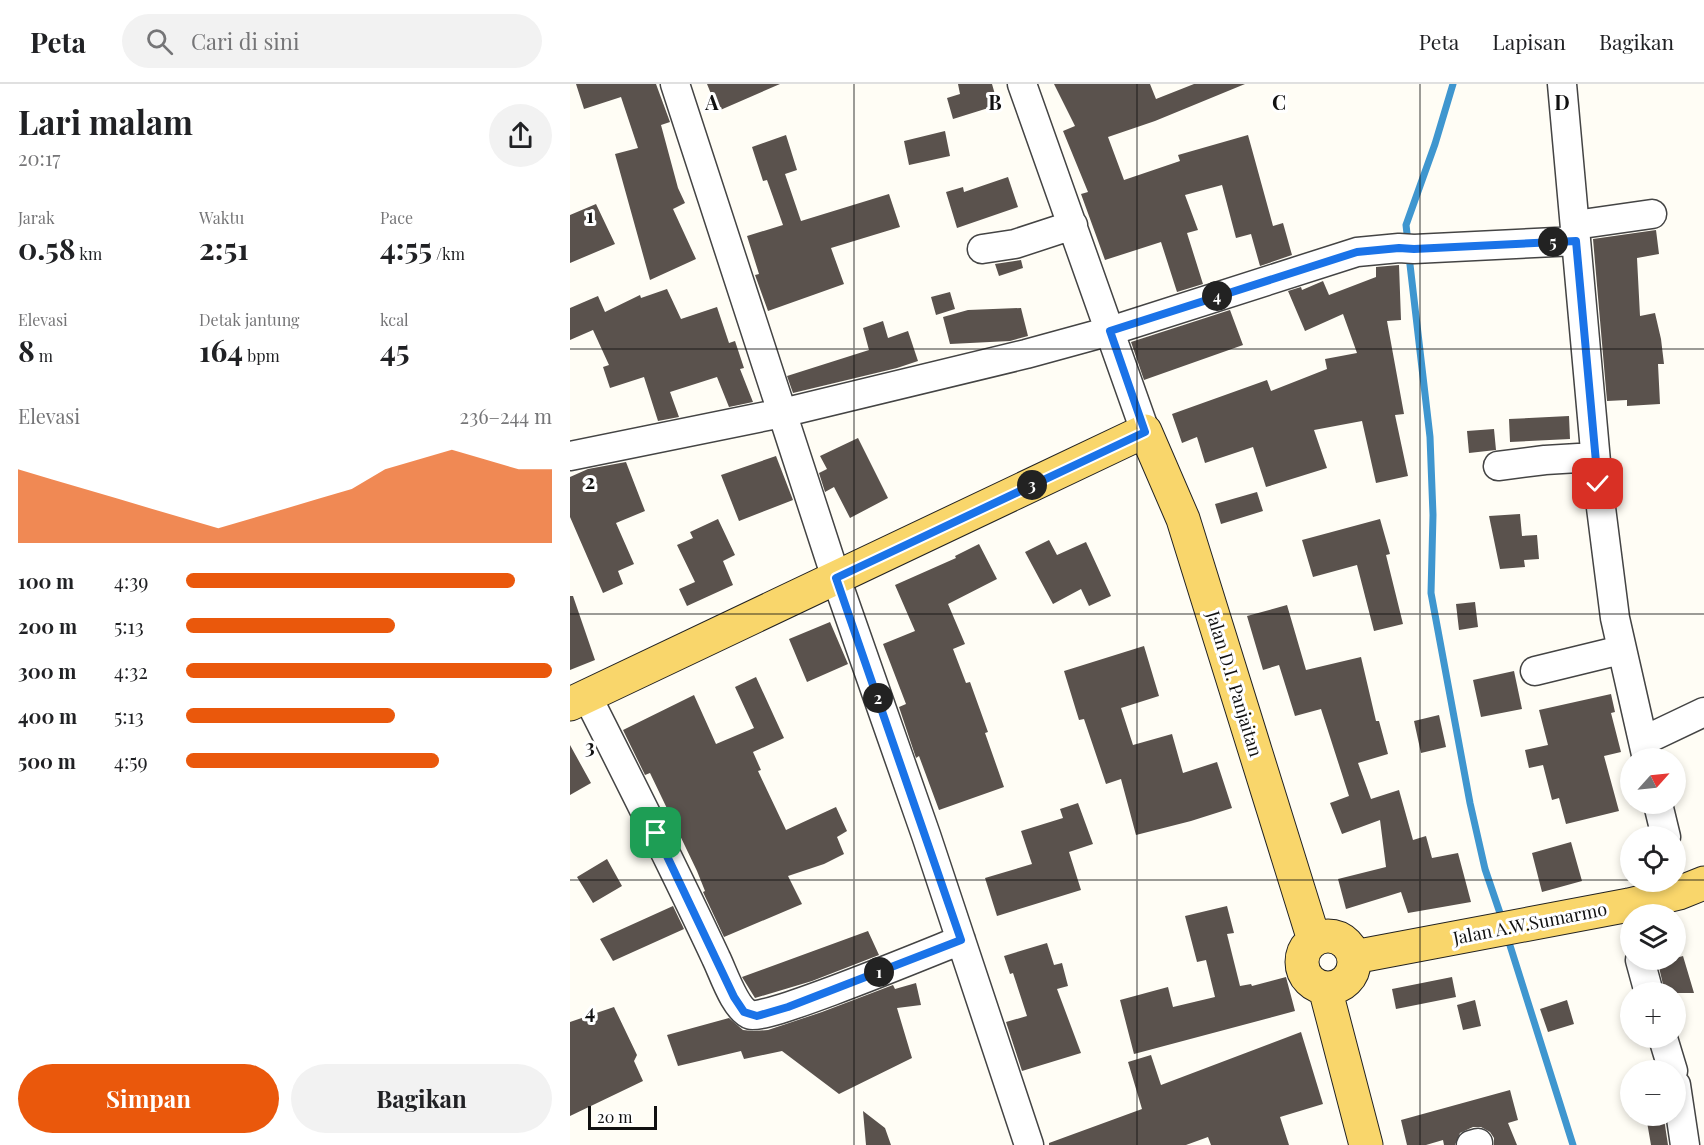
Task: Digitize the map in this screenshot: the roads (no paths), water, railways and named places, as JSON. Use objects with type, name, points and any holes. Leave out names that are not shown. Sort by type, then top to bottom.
[{"type":"main road","points":[[579,700],[1145,432]]},
{"type":"main road","name":"Jalan D.I. Panjaitan","points":[[1145,432],[1183,519],[1314,940]]},
{"type":"main road","name":"Jalan A.W.Sumarmo","points":[[1643,904],[1669,892]]},
{"type":"main road","name":"Jalan A.W.Sumarmo","points":[[1354,957],[1620,912]]},
{"type":"main road","points":[[1326,935],[1339,937],[1349,945],[1354,957],[1354,969],[1348,980],[1337,987],[1325,988],[1309,980],[1304,972],[1303,954],[1314,940],[1326,935]]},
{"type":"main road","points":[[1325,988],[1366,1145]]},
{"type":"street","points":[[675,84],[836,578],[1029,1145]]},
{"type":"street","points":[[1022,84],[1145,432]]},
{"type":"street","points":[[1562,84],[1595,457],[1615,618],[1645,748]]},
{"type":"street","points":[[570,456],[782,413],[1026,354],[1110,331],[1357,252],[1575,233],[1652,214]]},
{"type":"street","points":[[982,249],[1015,244],[1073,225]]},
{"type":"street","points":[[1498,466],[1595,457]]},
{"type":"street","points":[[1535,671],[1621,650]]},
{"type":"street","points":[[579,700],[690,902],[734,997],[744,1012],[757,1016],[788,1007],[961,940]]},
{"type":"street","points":[[1648,748],[1704,712]]},
{"type":"street","points":[[1682,1126],[1685,1145]]},
{"type":"waterway","points":[[1408,242],[1406,225],[1435,144],[1453,84]]},
{"type":"waterway","points":[[1409,256],[1430,437],[1433,515],[1431,593],[1470,803],[1485,869],[1502,919]]},
{"type":"waterway","points":[[1507,936],[1573,1145]]}]
